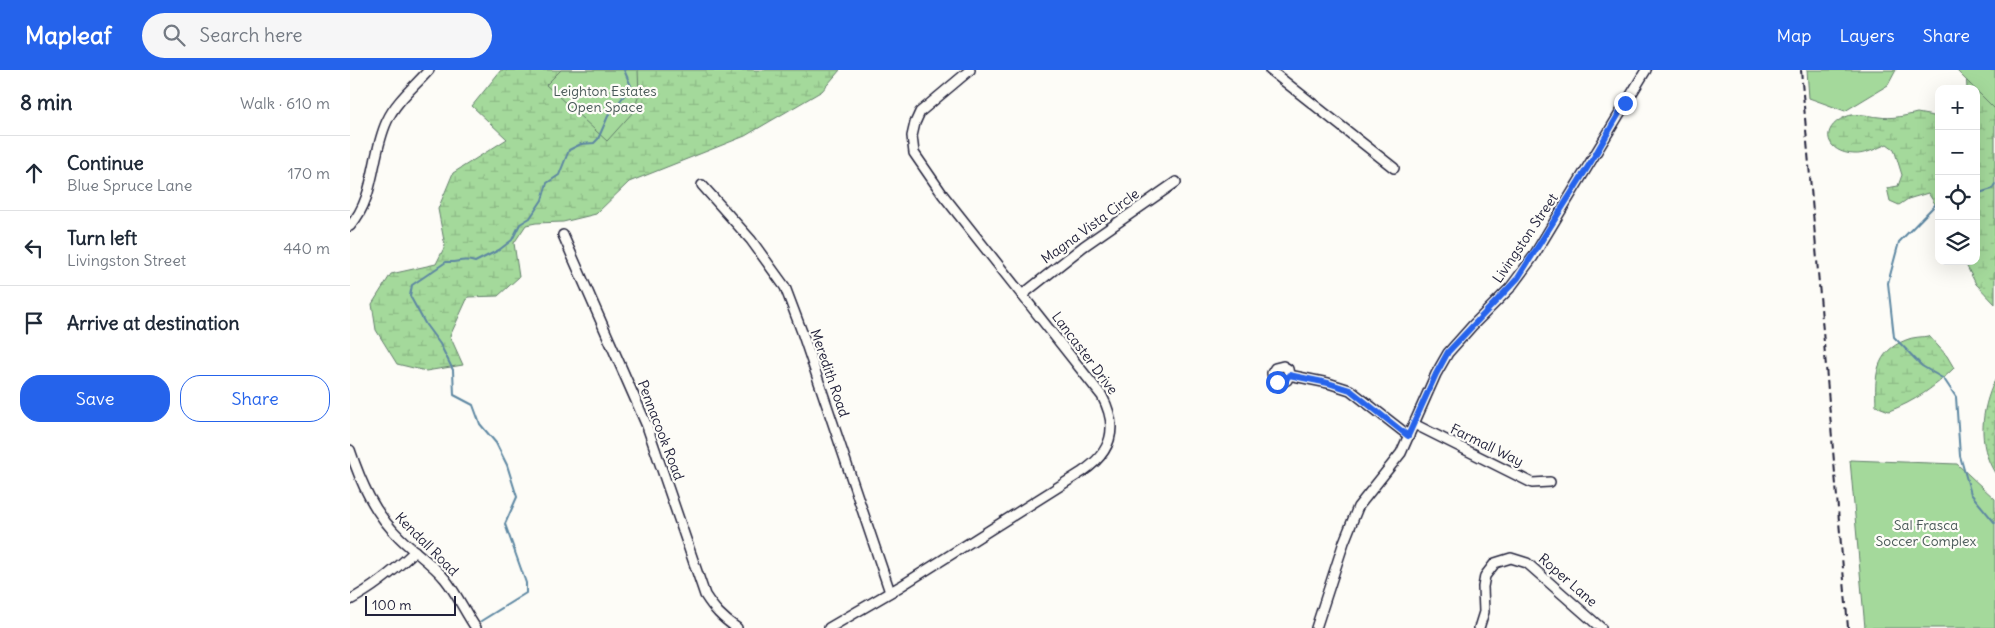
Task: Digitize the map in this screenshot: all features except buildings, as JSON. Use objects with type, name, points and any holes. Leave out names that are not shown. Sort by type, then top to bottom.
[{"type":"street","points":[[350,226],[357,218],[366,198],[377,151],[388,120],[404,97],[429,70]]},
{"type":"street","name":"Lancaster Drive","points":[[829,628],[1092,466],[1106,448],[1112,426],[1109,410],[1102,396],[943,196],[917,160],[913,149],[912,136],[920,112],[970,70]]},
{"type":"street","points":[[1270,70],[1394,168]]},
{"type":"street","name":"Livingston Street","points":[[1316,628],[1358,507],[1401,453],[1436,374],[1448,352],[1510,288],[1532,257],[1646,70]]},
{"type":"street","name":"Magna Vista Circle","points":[[1022,295],[1084,246],[1176,182]]},
{"type":"street","name":"Meredith Road","points":[[702,185],[751,240],[785,287],[890,592]]},
{"type":"street","name":"Pennacook Road","points":[[563,235],[640,408],[705,595],[723,619],[737,628]]},
{"type":"street","points":[[1289,375],[1334,384],[1350,390],[1408,436]]},
{"type":"street","name":"Farmall Way","points":[[1414,424],[1532,483],[1550,482]]},
{"type":"street","name":"Kendall Road","points":[[350,450],[361,481],[375,509],[400,539],[446,580],[476,628]]},
{"type":"street","points":[[350,600],[377,585],[415,551]]},
{"type":"street","name":"Roper Lane","points":[[1479,628],[1485,605],[1483,587],[1485,576],[1495,563],[1511,558],[1527,563],[1601,628]]},
{"type":"green space","points":[[501,70],[840,70],[822,91],[745,136],[629,182],[596,214],[563,222],[526,225],[514,243],[519,277],[498,296],[468,297],[450,336],[463,365],[426,371],[397,364],[376,330],[372,304],[391,274],[436,264],[445,246],[438,209],[453,173],[507,139],[472,106]]},
{"type":"green space","name":"Leighton Estates Open Space","points":[[561,70],[638,70],[639,94],[634,111],[607,141],[546,85]]},
{"type":"green space","points":[[1807,70],[1896,70],[1888,85],[1845,111],[1809,98]]},
{"type":"green space","points":[[1956,70],[1995,70],[1995,109],[1980,94],[1980,85],[1971,85]]},
{"type":"green space","points":[[1995,70],[1995,304],[1976,284],[1966,265],[1980,265],[1980,85],[1967,85],[1966,73]]},
{"type":"green space","points":[[1917,113],[1935,116],[1935,204],[1928,193],[1908,199],[1899,205],[1890,201],[1887,188],[1898,186],[1902,175],[1894,149],[1887,144],[1866,152],[1854,154],[1845,153],[1837,149],[1829,140],[1831,128],[1845,117],[1854,115],[1884,118]]},
{"type":"green space","points":[[1929,336],[1947,356],[1954,368],[1932,388],[1907,403],[1889,411],[1876,406],[1877,376],[1882,359],[1888,351],[1895,345],[1908,339]]},
{"type":"green space","points":[[1995,380],[1995,473],[1985,450],[1983,427],[1990,391]]},
{"type":"green space","name":"Sal Frasca Soccer Complex","points":[[1850,460],[1957,464],[1995,499],[1995,628],[1865,628]]},
{"type":"waterway","points":[[481,621],[526,593],[526,583],[505,524],[517,497],[507,465],[496,443],[480,424],[473,405],[454,395],[453,370],[440,344],[426,325],[410,296],[412,285],[446,262],[466,260],[475,262],[499,250],[512,240],[520,224],[530,218],[542,200],[547,183],[559,175],[569,150],[581,144],[594,143],[598,139],[612,107],[620,101],[631,86],[624,70]]},
{"type":"waterway","points":[[1980,193],[1992,189],[1995,184]]},
{"type":"waterway","points":[[1935,205],[1899,242],[1888,283],[1894,337],[1922,366],[1944,379],[1956,397],[1960,456],[1971,494],[1995,523]]},
{"type":"railway","points":[[1801,70],[1848,628]]},
{"type":"route","points":[[1277,382],[1285,382],[1289,375],[1328,383],[1350,390],[1360,396],[1408,436],[1448,352],[1518,278],[1594,157],[1625,103]]}]
